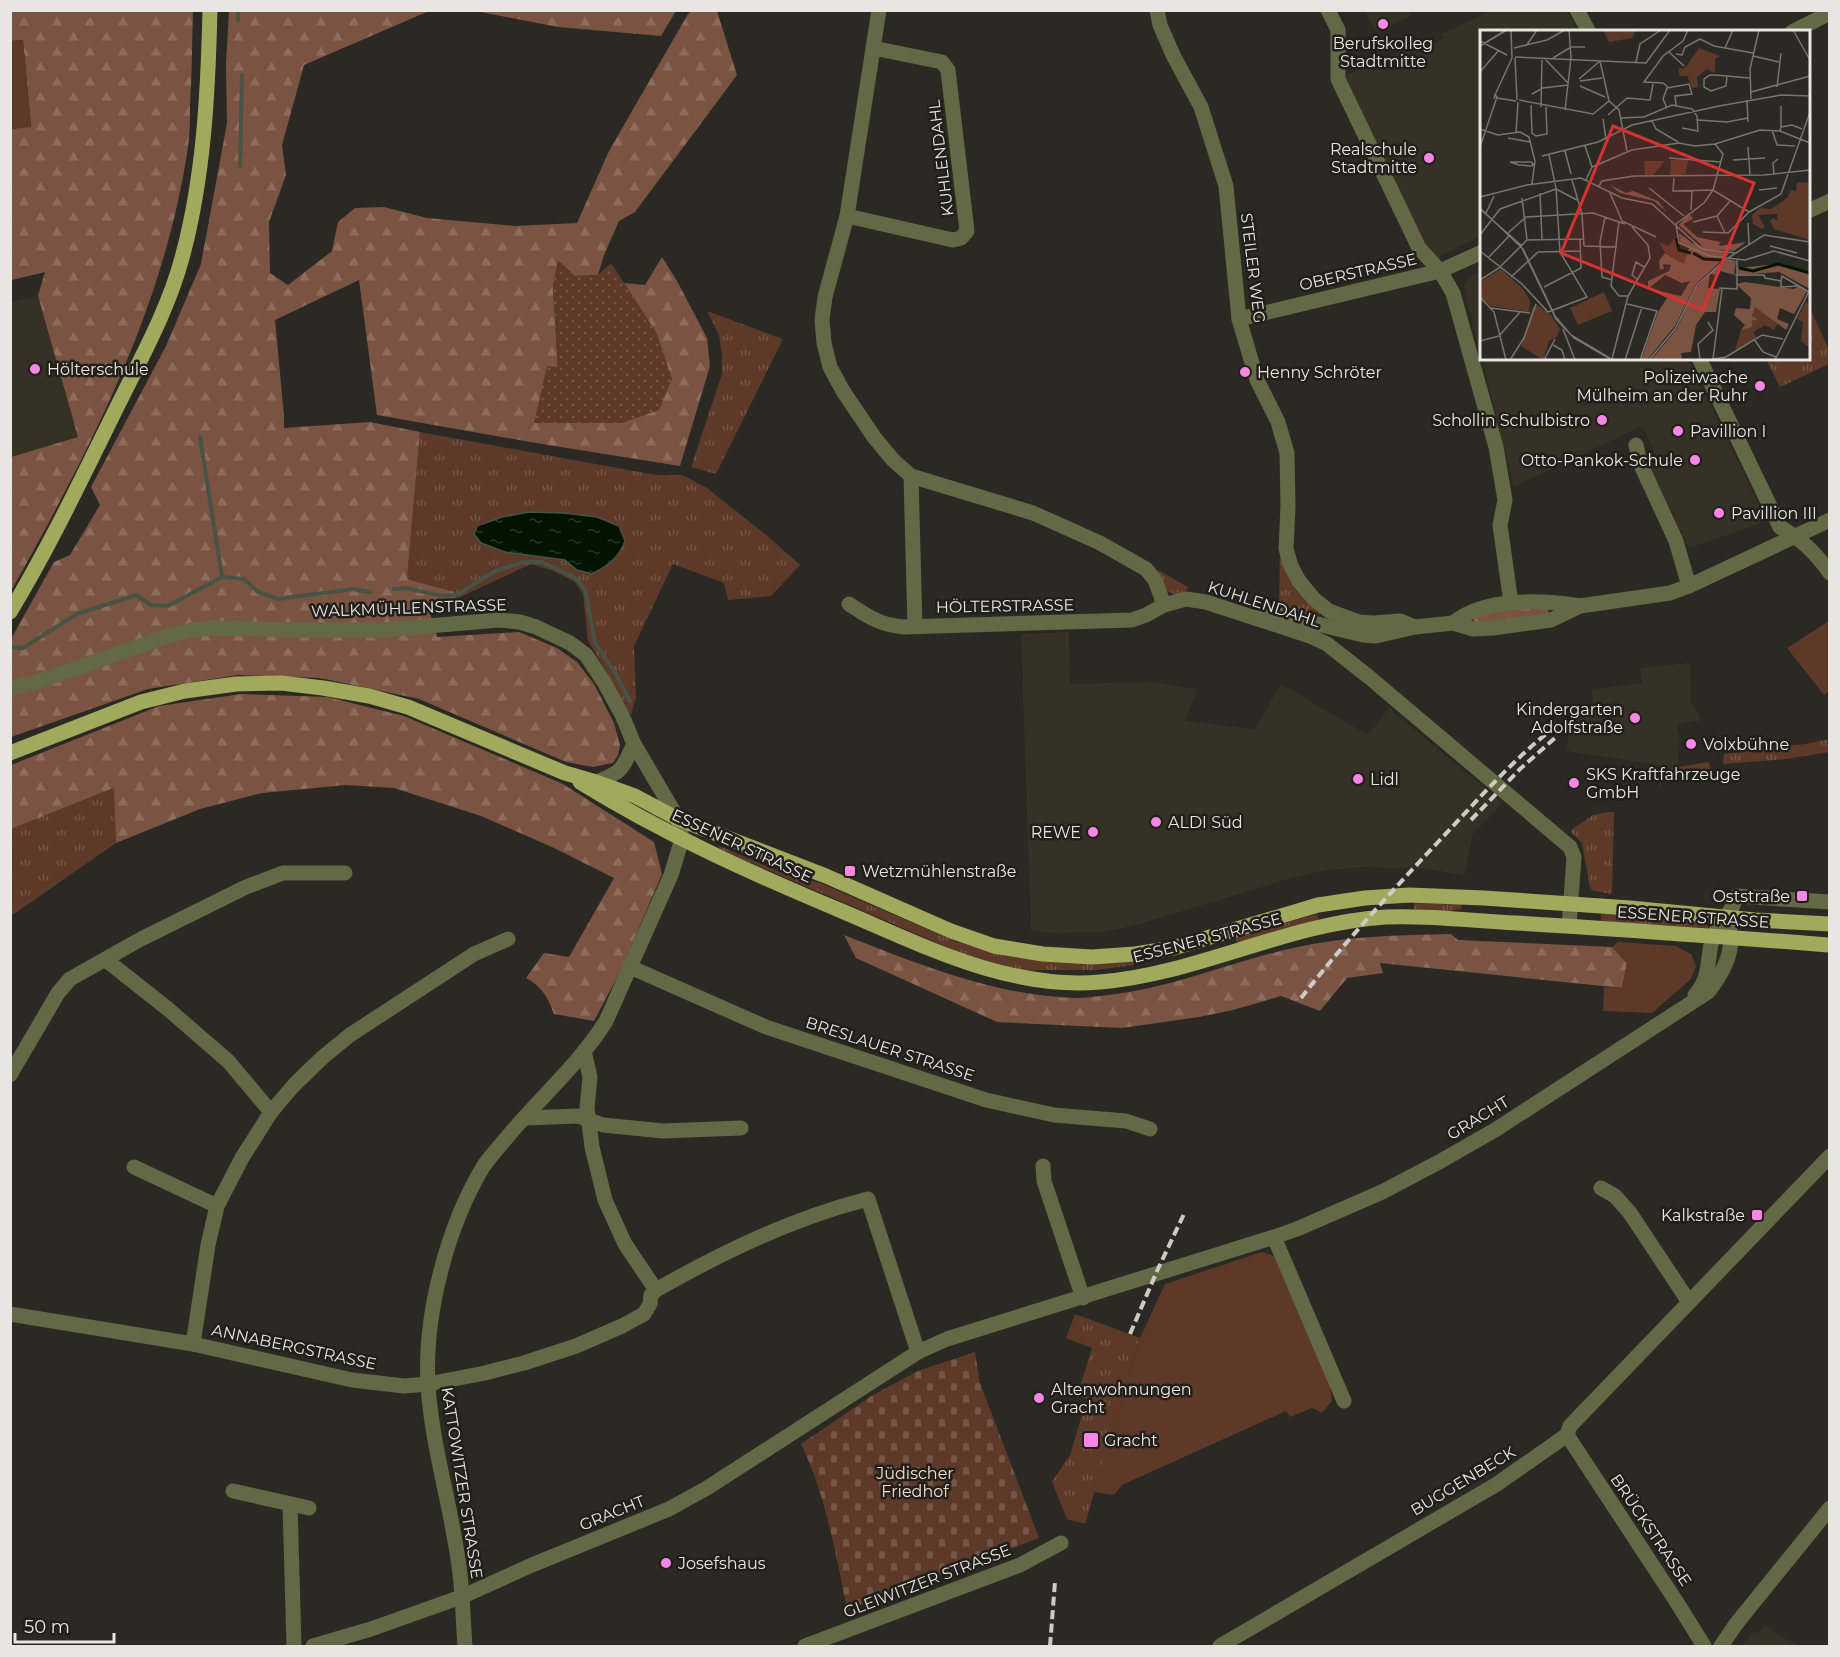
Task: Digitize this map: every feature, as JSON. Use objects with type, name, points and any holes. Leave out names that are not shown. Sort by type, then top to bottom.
[{"type":"main road","points":[[10,612],[52,536],[164,309],[182,259],[195,201],[203,147],[210,10]]},
{"type":"main road","name":"ESSENER STRASSE","points":[[10,753],[141,702],[174,693],[236,684],[281,684],[357,693],[408,706],[565,773],[635,796],[678,819],[826,876],[951,931],[994,945],[1043,954],[1092,957],[1135,954],[1173,948],[1318,905],[1365,898],[1423,895],[1830,924]]},
{"type":"main road","name":"ESSENER STRASSE","points":[[565,773],[622,808],[712,855],[942,953],[982,968],[1031,979],[1065,983],[1099,982],[1145,976],[1319,926],[1388,917],[1569,926],[1830,945]]},
{"type":"street","points":[[879,10],[847,216],[825,297],[822,320],[824,343],[830,367],[874,437],[893,460],[911,476],[1034,513],[1100,543],[1146,569],[1155,580],[1164,604]]},
{"type":"street","name":"STEILER WEG","points":[[1157,10],[1160,26],[1173,56],[1201,107],[1226,186],[1239,319],[1257,380],[1278,422],[1287,453],[1286,549],[1291,566],[1299,581],[1314,599],[1329,611],[1359,622],[1400,621],[1415,627]]},
{"type":"street","points":[[1328,10],[1338,30],[1338,79],[1419,248],[1440,272],[1453,293],[1496,447],[1505,500],[1500,525],[1511,603]]},
{"type":"street","points":[[1577,10],[1588,30]]},
{"type":"street","points":[[1796,30],[1830,13]]},
{"type":"street","name":"KUHLENDAHL","points":[[847,216],[953,240],[962,238],[967,231],[948,70],[942,62],[873,48]]},
{"type":"street","points":[[1810,211],[1830,201]]},
{"type":"street","name":"OBERSTRASSE","points":[[1239,319],[1440,272],[1480,253]]},
{"type":"street","points":[[1701,360],[1780,527],[1814,551],[1830,573]]},
{"type":"street","points":[[1636,445],[1640,464],[1676,541],[1689,586]]},
{"type":"street","points":[[911,476],[915,626]]},
{"type":"street","points":[[1454,622],[1473,610],[1511,603],[1549,602],[1580,606],[1670,593],[1830,520]]},
{"type":"street","name":"KUHLENDAHL","points":[[1164,604],[1186,599],[1206,602],[1310,636],[1327,644],[1342,655],[1570,847],[1574,857],[1569,926]]},
{"type":"street","name":"HÖLTERSTRASSE","points":[[849,604],[873,620],[888,625],[915,626],[1132,620],[1164,604]]},
{"type":"street","points":[[1255,618],[1272,613],[1363,635],[1376,636],[1415,627],[1454,622],[1473,629],[1513,627],[1551,620],[1580,606]]},
{"type":"street","name":"WALKMÜHLENSTRASSE","points":[[10,688],[34,683],[168,636],[193,630],[212,628],[381,630],[499,620],[520,622],[570,643],[586,656],[604,681],[634,744],[678,819]]},
{"type":"street","points":[[596,782],[614,775],[623,768],[634,744]]},
{"type":"street","name":"KATTOWITZER STRASSE","points":[[465,1647],[460,1574],[428,1384],[433,1304],[451,1238],[484,1166],[597,1036],[606,1021],[670,875],[682,839],[678,819]]},
{"type":"street","points":[[10,1075],[57,993],[70,979],[141,939],[246,887],[283,873],[345,873]]},
{"type":"street","name":"ESSENER STRASSE","points":[[1726,918],[1735,905],[1736,896],[1830,902]]},
{"type":"street","points":[[1726,918],[1732,938]]},
{"type":"street","name":"GRACHT","points":[[1687,1005],[1700,990],[1708,973],[1713,937],[1718,926],[1726,918]]},
{"type":"street","name":"GRACHT","points":[[313,1647],[461,1597],[532,1565],[669,1509],[707,1488],[918,1352],[947,1339],[1274,1237],[1382,1192],[1505,1123],[1708,992],[1720,977],[1732,938]]},
{"type":"street","points":[[193,1344],[208,1245],[217,1206],[242,1158],[271,1112],[316,1064],[350,1035],[474,954],[508,939]]},
{"type":"street","points":[[106,960],[228,1061],[271,1112]]},
{"type":"street","name":"BRESLAUER STRASSE","points":[[630,967],[766,1027],[986,1100],[1054,1115],[1126,1121],[1150,1129]]},
{"type":"street","points":[[584,1051],[590,1077],[587,1108],[592,1147],[605,1200],[625,1244],[656,1290],[753,1239],[838,1206],[868,1199],[918,1352]]},
{"type":"street","points":[[524,1118],[578,1116],[603,1125],[663,1131],[741,1128]]},
{"type":"street","name":"BUGGENBECK","points":[[1220,1647],[1497,1484],[1567,1435],[1570,1426],[1830,1156]]},
{"type":"street","points":[[1043,1166],[1044,1181],[1083,1298]]},
{"type":"street","points":[[134,1167],[217,1206]]},
{"type":"street","points":[[1601,1188],[1616,1196],[1630,1213],[1689,1302]]},
{"type":"street","points":[[1274,1237],[1344,1401]]},
{"type":"street","name":"ANNABERGSTRASSE","points":[[10,1314],[193,1344],[352,1380],[404,1386],[428,1384],[524,1364],[576,1346],[644,1314],[650,1304],[651,1295],[656,1290]]},
{"type":"street","name":"BRÜCKSTRASSE","points":[[1567,1435],[1676,1600],[1704,1647]]},
{"type":"street","points":[[233,1491],[309,1508]]},
{"type":"street","points":[[291,1504],[294,1647]]},
{"type":"street","points":[[1720,1647],[1830,1508]]},
{"type":"street","name":"GLEIWITZER STRASSE","points":[[805,1647],[1020,1565],[1061,1543]]},
{"type":"shaded area","name":"Berufskolleg Stadtmitte","points":[[1365,11],[1409,11],[1412,15],[1376,33]]},
{"type":"shaded area","name":"Realschule Stadtmitte","points":[[1489,11],[1567,11],[1576,30],[1480,30],[1480,236],[1431,261],[1338,79],[1425,41],[1428,46],[1444,38],[1442,34]]},
{"type":"shaded area","points":[[1480,272],[1480,354],[1464,288],[1468,278]]},
{"type":"shaded area","name":"Hölterschule","points":[[38,296],[78,437],[11,457],[11,302]]},
{"type":"shaded area","name":"Otto-Pankok-Schule","points":[[1482,360],[1688,360],[1767,521],[1689,548],[1650,467],[1655,453],[1642,426],[1514,487]]},
{"type":"shaded area","points":[[1069,632],[1070,684],[1152,682],[1197,689],[1185,721],[1255,729],[1281,684],[1368,735],[1389,708],[1502,803],[1472,835],[1465,875],[1426,869],[1365,867],[1328,870],[1295,877],[1137,925],[1105,932],[1031,931],[1021,634]]},
{"type":"shaded area","name":"Kindergarten Adolfstraße","points":[[1690,663],[1691,703],[1700,716],[1700,721],[1677,724],[1680,745],[1677,746],[1679,767],[1659,770],[1658,765],[1567,751],[1570,713],[1593,713],[1592,689],[1642,683],[1640,668]]},
{"type":"shaded area","points":[[1765,1624],[1782,1637],[1801,1646],[1742,1646],[1752,1632],[1758,1633]]},
{"type":"green space","points":[[11,11],[193,11],[189,142],[177,206],[162,264],[120,376],[95,431],[11,591],[11,457],[78,437],[38,296],[45,272],[12,280],[11,285],[11,129],[31,126],[23,40],[11,41]]},
{"type":"green space","points":[[229,11],[429,11],[304,65],[282,145],[286,175],[269,222],[270,273],[288,285],[332,251],[338,222],[355,208],[384,207],[427,218],[515,226],[577,223],[609,151],[688,14],[691,11],[717,11],[737,75],[635,212],[619,221],[598,275],[574,276],[558,261],[553,287],[558,368],[534,423],[621,423],[657,334],[624,283],[645,285],[662,257],[707,338],[710,366],[680,466],[377,415],[359,280],[275,320],[284,428],[370,422],[420,432],[407,579],[454,592],[456,599],[429,609],[437,637],[519,632],[557,648],[577,662],[594,684],[614,723],[620,745],[613,763],[593,767],[566,762],[419,699],[320,678],[238,675],[148,689],[11,737],[11,639],[54,562],[70,555],[100,505],[91,487],[166,346],[201,264],[227,123],[226,64]]},
{"type":"green space","points":[[476,11],[676,11],[661,36],[558,27]]},
{"type":"green space","points":[[23,40],[31,127],[11,129],[11,41]]},
{"type":"green space","points":[[558,260],[575,276],[598,275],[611,263],[657,334],[672,379],[659,410],[622,423],[534,423],[547,366],[558,367],[553,287]]},
{"type":"green space","points":[[1810,308],[1829,350],[1829,364],[1780,387],[1766,360],[1810,360]]},
{"type":"green space","points":[[707,311],[783,339],[716,474],[691,467],[722,374],[719,335]]},
{"type":"green space","points":[[420,432],[656,475],[682,475],[707,488],[800,565],[771,596],[728,600],[724,583],[673,564],[634,646],[636,697],[631,715],[588,640],[583,594],[575,582],[551,570],[531,564],[456,599],[454,592],[407,579]]},
{"type":"green space","points":[[1280,553],[1321,613],[1312,620],[1279,611]]},
{"type":"green space","points":[[1158,570],[1188,587],[1184,594],[1168,592],[1162,586]]},
{"type":"green space","points":[[1496,608],[1548,609],[1549,613],[1478,625],[1474,621],[1474,615]]},
{"type":"green space","points":[[1829,621],[1829,691],[1824,695],[1787,648]]},
{"type":"green space","points":[[241,694],[328,697],[404,716],[563,784],[654,842],[662,874],[621,970],[594,1021],[554,1014],[544,993],[526,978],[544,953],[569,957],[614,878],[552,847],[481,816],[394,788],[346,785],[262,793],[200,809],[116,843],[114,788],[11,829],[11,765],[159,706]]},
{"type":"green space","points":[[1829,739],[1829,752],[1786,759],[1723,764],[1724,754]]},
{"type":"green space","points":[[1709,762],[1710,769],[1707,771],[1667,776],[1661,782],[1660,787],[1659,770]]},
{"type":"green space","points":[[115,788],[116,843],[11,916],[11,829]]},
{"type":"green space","points":[[1614,812],[1612,894],[1594,891],[1590,888],[1582,843],[1571,832],[1593,815]]},
{"type":"green space","points":[[719,846],[783,873],[820,883],[957,942],[991,951],[1134,960],[1134,965],[1095,970],[1026,971],[975,959],[719,849]]},
{"type":"green space","points":[[1414,903],[1461,904],[1462,909],[1443,912],[1414,909]]},
{"type":"green space","points":[[1601,913],[1693,919],[1708,928],[1601,921]]},
{"type":"green space","points":[[1317,914],[1319,920],[1237,943],[1235,937]]},
{"type":"green space","points":[[1451,934],[1458,940],[1612,947],[1627,963],[1622,988],[1380,963],[1383,973],[1347,978],[1320,1011],[1281,996],[1199,1017],[1122,1028],[997,1022],[856,958],[844,935],[900,957],[987,985],[1046,996],[1076,998],[1155,987],[1313,944],[1372,937]]},
{"type":"green space","points":[[1618,942],[1676,946],[1691,954],[1696,966],[1691,979],[1652,1013],[1603,1011],[1604,987],[1622,988],[1627,963],[1612,947]]},
{"type":"green space","points":[[1262,1252],[1274,1256],[1329,1382],[1332,1401],[1322,1413],[1312,1408],[1290,1417],[1286,1411],[1122,1485],[1114,1495],[1094,1492],[1140,1338],[1165,1284]]},
{"type":"green space","points":[[1075,1314],[1140,1338],[1085,1524],[1067,1519],[1052,1482],[1070,1455],[1087,1399],[1077,1396],[1092,1348],[1066,1338]]},
{"type":"green space","name":"Jüdischer Friedhof","points":[[975,1352],[980,1383],[1039,1538],[847,1610],[824,1505],[801,1444],[873,1395],[918,1371]]},
{"type":"water","points":[[529,512],[597,517],[619,526],[625,541],[620,552],[612,561],[592,574],[577,570],[565,560],[505,552],[481,543],[474,534],[477,526],[502,517]]},
{"type":"waterway","points":[[238,10],[238,20]]},
{"type":"waterway","points":[[240,166],[242,75]]},
{"type":"waterway","points":[[200,437],[222,577]]},
{"type":"waterway","points":[[394,589],[406,588],[443,596],[458,594],[495,571],[524,562],[542,562],[574,577],[585,589],[595,643],[614,671],[630,701]]},
{"type":"waterway","points":[[10,647],[23,648],[77,614],[136,595],[151,605],[168,606],[222,577],[244,579],[258,592],[278,599],[353,589],[370,592]]},
{"type":"railway","points":[[1301,998],[1403,879],[1491,786],[1546,734]]},
{"type":"railway","points":[[1471,820],[1520,769],[1555,738]]},
{"type":"railway","points":[[1130,1334],[1184,1214]]},
{"type":"railway","points":[[1050,1646],[1055,1582]]},
{"type":"place","name":"Berufskolleg Stadtmitte","points":[[1383,24]]},
{"type":"place","name":"Realschule Stadtmitte","points":[[1429,158]]},
{"type":"place","name":"Hölterschule","points":[[35,369]]},
{"type":"place","name":"Henny Schröter","points":[[1245,372]]},
{"type":"place","name":"Polizeiwache Mülheim an der Ruhr","points":[[1760,386]]},
{"type":"place","name":"Schollin Schulbistro","points":[[1602,420]]},
{"type":"place","name":"Pavillion I","points":[[1678,431]]},
{"type":"place","name":"Otto-Pankok-Schule","points":[[1695,460]]},
{"type":"place","name":"Pavillion III","points":[[1719,513]]},
{"type":"place","name":"Kindergarten Adolfstraße","points":[[1635,718]]},
{"type":"place","name":"Volxbühne","points":[[1691,744]]},
{"type":"place","name":"Lidl","points":[[1358,779]]},
{"type":"place","name":"SKS Kraftfahrzeuge GmbH","points":[[1574,783]]},
{"type":"place","name":"ALDI Süd","points":[[1156,822]]},
{"type":"place","name":"REWE","points":[[1093,832]]},
{"type":"place","name":"Wetzmühlenstraße","points":[[850,871]]},
{"type":"place","name":"Oststraße","points":[[1802,896]]},
{"type":"place","name":"Kalkstraße","points":[[1757,1215]]},
{"type":"place","name":"Altenwohnungen Gracht","points":[[1039,1398]]},
{"type":"place","name":"Gracht","points":[[1091,1440]]},
{"type":"place","name":"Josefshaus","points":[[666,1563]]}]
